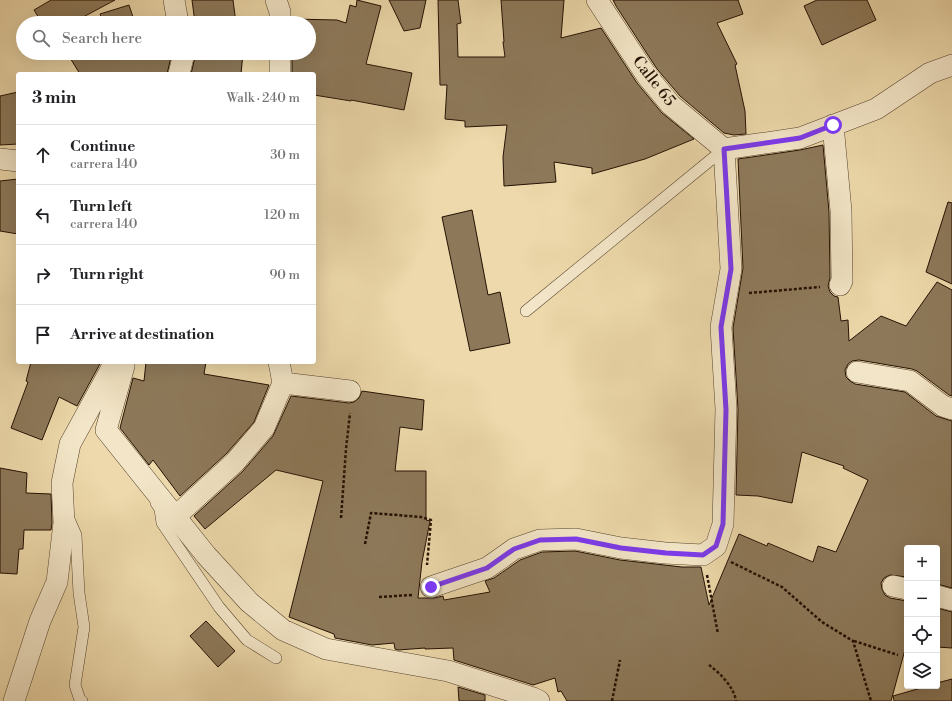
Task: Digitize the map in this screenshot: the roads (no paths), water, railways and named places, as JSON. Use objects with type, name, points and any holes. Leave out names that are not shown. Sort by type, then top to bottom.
[{"type":"street","points":[[174,0],[177,16]]},
{"type":"street","points":[[276,0],[280,16]]},
{"type":"street","name":"Calle 65","points":[[597,0],[647,76],[671,105],[724,149]]},
{"type":"street","points":[[179,72],[182,60]]},
{"type":"street","points":[[280,60],[280,72]]},
{"type":"street","points":[[431,587],[487,568],[514,549],[540,540],[576,539],[621,548],[666,553],[710,550],[723,524],[726,410],[721,327],[731,269],[724,149],[800,138],[876,109],[930,73],[952,65]]},
{"type":"street","points":[[833,125],[841,211],[842,281],[840,285]]},
{"type":"street","points":[[0,159],[16,161]]},
{"type":"street","points":[[14,701],[40,621],[57,582],[64,523],[62,483],[70,444],[114,364]]},
{"type":"street","points":[[123,364],[124,366],[106,430],[206,555],[249,602],[283,630],[326,650],[448,671],[539,701]]},
{"type":"street","points":[[176,516],[235,462],[264,428],[283,383],[279,364]]},
{"type":"street","points":[[857,372],[910,381],[943,406],[952,409]]},
{"type":"street","points":[[283,383],[350,391]]},
{"type":"street","points":[[940,597],[952,600]]},
{"type":"lane","points":[[526,311],[724,149]]},
{"type":"lane","points":[[106,430],[160,509],[162,523],[219,607],[247,640],[276,658]]},
{"type":"lane","points":[[63,505],[76,535],[79,594],[84,627],[75,685],[80,700],[82,701]]}]
